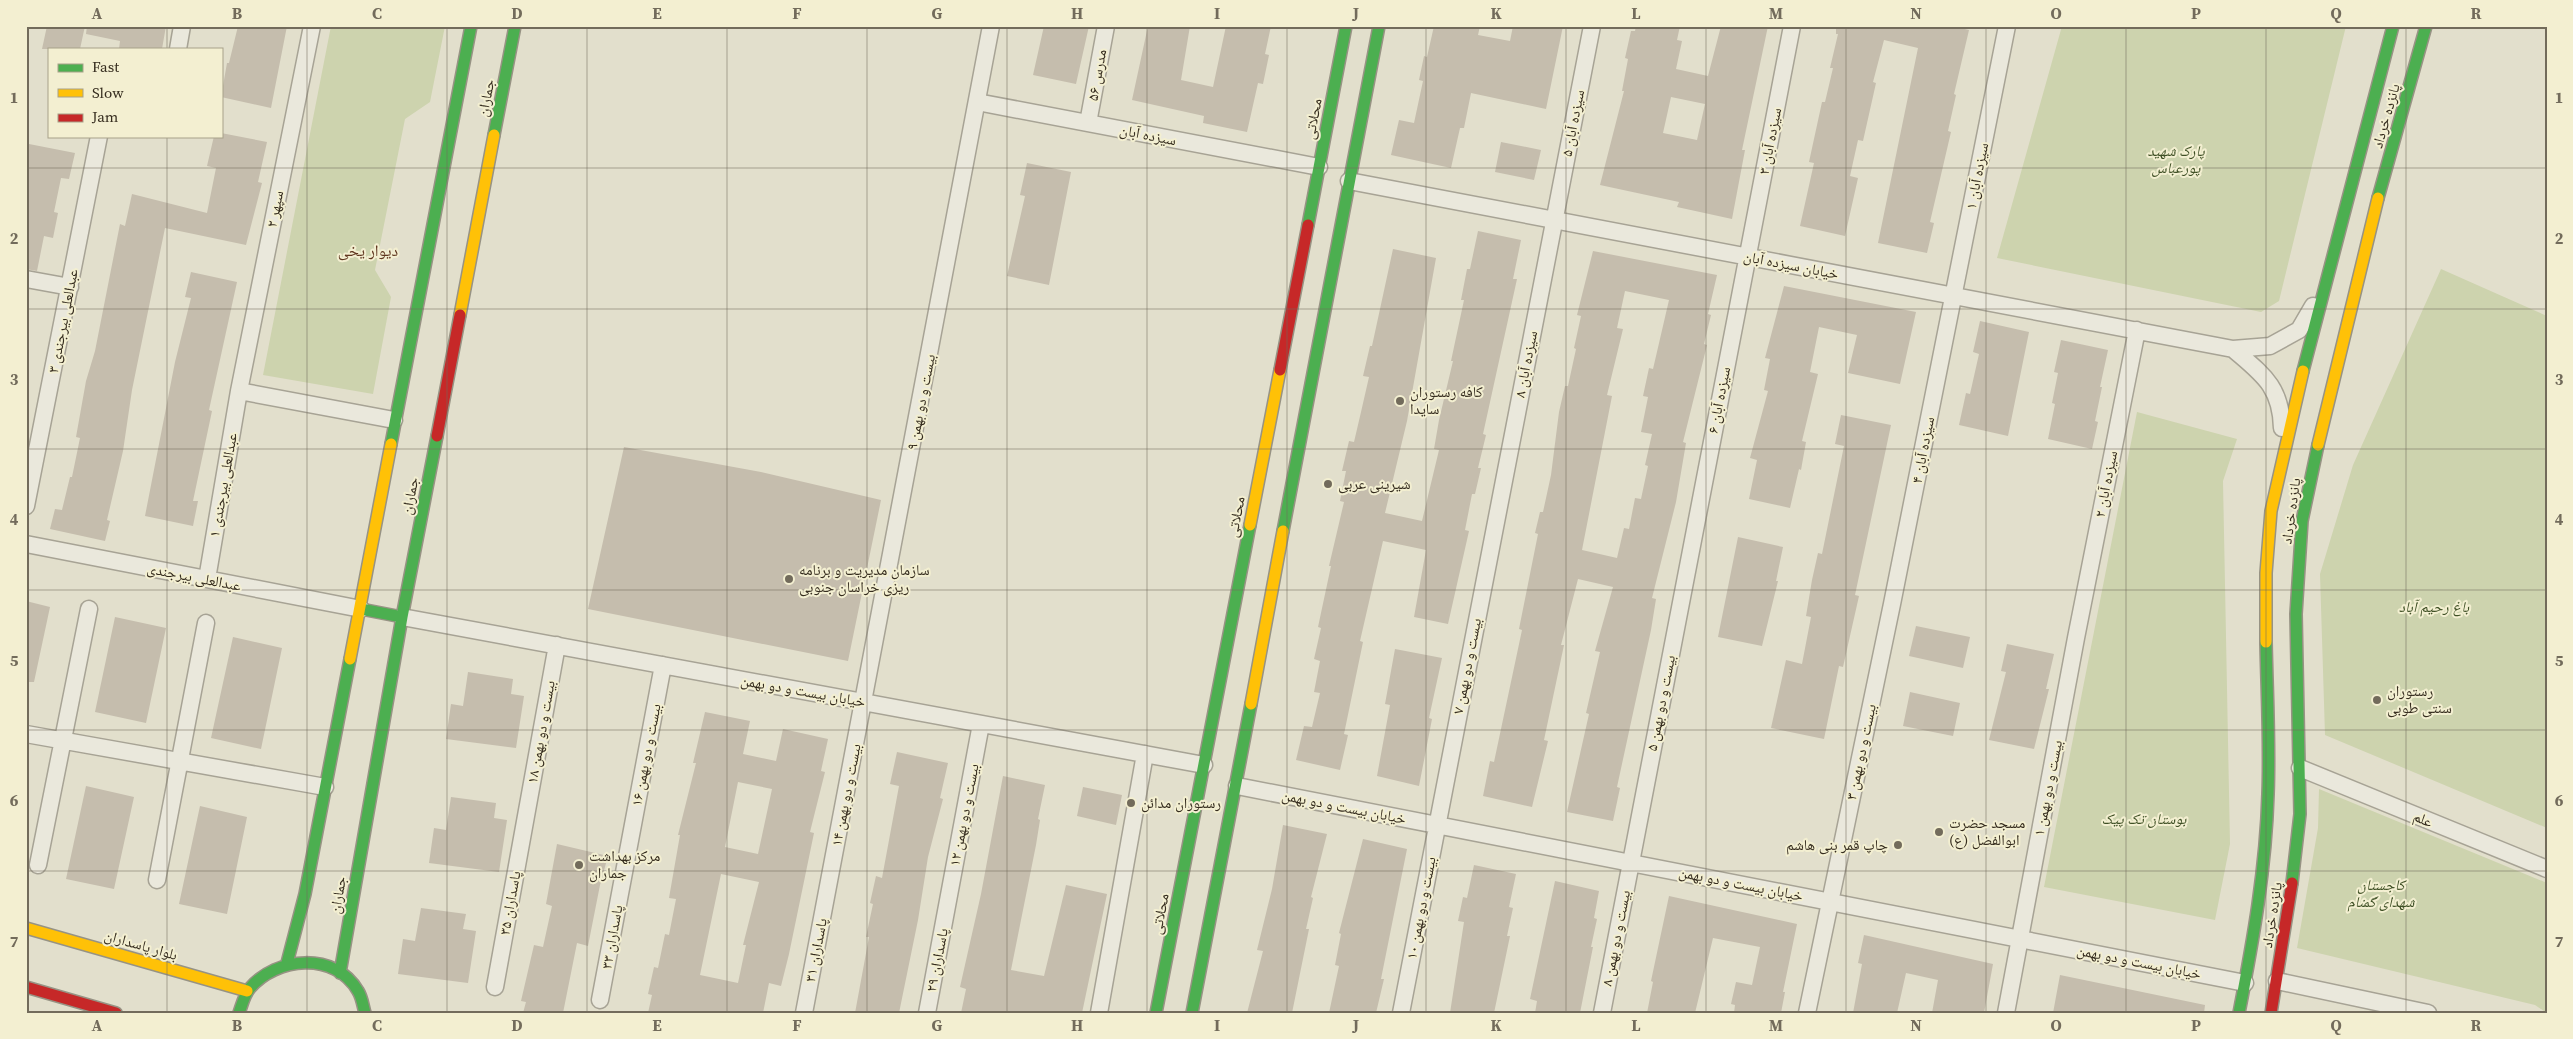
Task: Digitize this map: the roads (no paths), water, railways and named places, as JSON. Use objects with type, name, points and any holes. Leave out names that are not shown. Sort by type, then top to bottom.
[{"type":"main road","name":"جماران","points":[[287,963],[305,894],[361,609],[394,420],[471,26]]},
{"type":"main road","name":"جماران","points":[[340,973],[402,617],[515,26]]},
{"type":"main road","name":"محلاتی","points":[[1156,1013],[1346,26]]},
{"type":"main road","points":[[1192,1013],[1237,786],[1379,26]]},
{"type":"main road","name":"پانزده خرداد","points":[[2271,1013],[2295,861],[2300,814],[2296,614],[2302,521],[2327,401],[2393,26]]},
{"type":"main road","name":"پانزده خرداد","points":[[2239,1013],[2246,982],[2263,869],[2267,822],[2269,765],[2266,577],[2271,512],[2283,453],[2324,284],[2365,193],[2426,26]]},
{"type":"main road","points":[[361,609],[402,617]]},
{"type":"main road","name":"بلوار پاسداران","points":[[26,928],[247,991]]},
{"type":"main road","points":[[239,1013],[247,991],[265,974],[287,963],[305,961],[324,964],[340,973],[360,995],[367,1012]]},
{"type":"main road","points":[[26,987],[116,1013]]},
{"type":"street","points":[[178,48],[182,26]]},
{"type":"street","name":"سپهر ۲","points":[[239,391],[312,26]]},
{"type":"street","name":"بیست و دو بهمن ۹","points":[[864,702],[991,26]]},
{"type":"street","name":"مدرس ۵۶","points":[[1088,123],[1106,26]]},
{"type":"street","name":"سیزده آبان ۵","points":[[1553,220],[1592,26]]},
{"type":"street","name":"سیزده آبان ۳","points":[[1748,256],[1792,26]]},
{"type":"street","name":"سیزده آبان ۱","points":[[1954,296],[2007,26]]},
{"type":"street","name":"سیزده آبان","points":[[977,102],[1319,167]]},
{"type":"street","name":"عبدالعلی بیرجندی ۳","points":[[26,506],[99,138]]},
{"type":"street","name":"خیابان سیزده آبان","points":[[1349,181],[2233,349],[2270,346],[2300,330],[2324,284]]},
{"type":"street","name":"سیزده آبان ۸","points":[[1498,508],[1553,220]]},
{"type":"street","name":"سیزده آبان ۶","points":[[1692,544],[1748,256]]},
{"type":"street","points":[[26,279],[70,287]]},
{"type":"street","name":"سیزده آبان ۴","points":[[1892,604],[1954,296]]},
{"type":"street","name":"سیزده آبان ۲","points":[[2076,638],[2137,330]]},
{"type":"street","points":[[2233,349],[2266,378],[2282,406],[2283,453]]},
{"type":"street","points":[[239,391],[394,420]]},
{"type":"street","name":"عبدالعلی بیرجندی ۱","points":[[207,579],[239,391]]},
{"type":"street","name":"بیست و دو بهمن ۷","points":[[1436,825],[1498,508]]},
{"type":"street","name":"عبدالعلی بیرجندی","points":[[26,544],[361,609]]},
{"type":"street","name":"بیست و دو بهمن ۵","points":[[1630,862],[1692,544]]},
{"type":"street","name":"بیست و دو بهمن ۳","points":[[1807,1013],[1892,604]]},
{"type":"street","points":[[38,865],[89,610]]},
{"type":"street","name":"خیابان بیست و دو بهمن","points":[[402,617],[1204,765]]},
{"type":"street","points":[[157,880],[206,622]]},
{"type":"street","name":"بیست و دو بهمن ۱","points":[[2006,1013],[2076,638]]},
{"type":"street","name":"بیست و دو بهمن ۱۸","points":[[525,818],[557,645]]},
{"type":"street","name":"بیست و دو بهمن ۱۶","points":[[629,846],[663,665]]},
{"type":"street","name":"بیست و دو بهمن ۱۴","points":[[828,887],[864,702]]},
{"type":"street","name":"بیست و دو بهمن ۱۲","points":[[947,907],[981,724]]},
{"type":"street","points":[[26,734],[325,787]]},
{"type":"street","points":[[1099,1013],[1145,754]]},
{"type":"street","name":"علم","points":[[2300,768],[2547,869]]},
{"type":"street","name":"خیابان بیست و دو بهمن","points":[[1237,786],[2246,982]]},
{"type":"street","name":"پاسداران ۳۵","points":[[495,987],[525,818]]},
{"type":"street","name":"بیست و دو بهمن ۱۰","points":[[1401,1013],[1436,825]]},
{"type":"street","name":"پاسداران ۳۳","points":[[600,1000],[629,846]]},
{"type":"street","name":"بیست و دو بهمن ۸","points":[[1602,1013],[1630,862]]},
{"type":"street","name":"پاسداران ۳۱","points":[[804,1013],[828,887]]},
{"type":"street","name":"پاسداران ۲۹","points":[[927,1013],[947,907]]},
{"type":"street","points":[[2277,981],[2428,1013]]},
{"type":"place","name":"کافه رستوران سایدا","points":[[1400,401]]},
{"type":"place","name":"شیرینی عربی","points":[[1328,484]]},
{"type":"place","name":"سازمان مدیریت و برنامه ریزی خراسان جنوبی","points":[[789,579]]},
{"type":"place","name":"رستوران سنتی طوبی","points":[[2377,700]]},
{"type":"place","name":"رستوران مدائن","points":[[1131,803]]},
{"type":"place","name":"مسجد حضرت ابوالفضل (ع)","points":[[1939,832]]},
{"type":"place","name":"چاپ قمر بنی هاشم","points":[[1898,845]]},
{"type":"place","name":"مرکز بهداشت جماران","points":[[579,865]]},
{"type":"district","name":"دیوار یخی","points":[[368,250]]},
{"type":"park label","name":"پارک شهید پورعباس","points":[[2176,160]]},
{"type":"park label","name":"باغ رحیم آباد","points":[[2434,607]]},
{"type":"park label","name":"بوستان تک پیک","points":[[2144,819]]},
{"type":"park label","name":"کاجستان شهدای گمنام","points":[[2381,894]]}]
